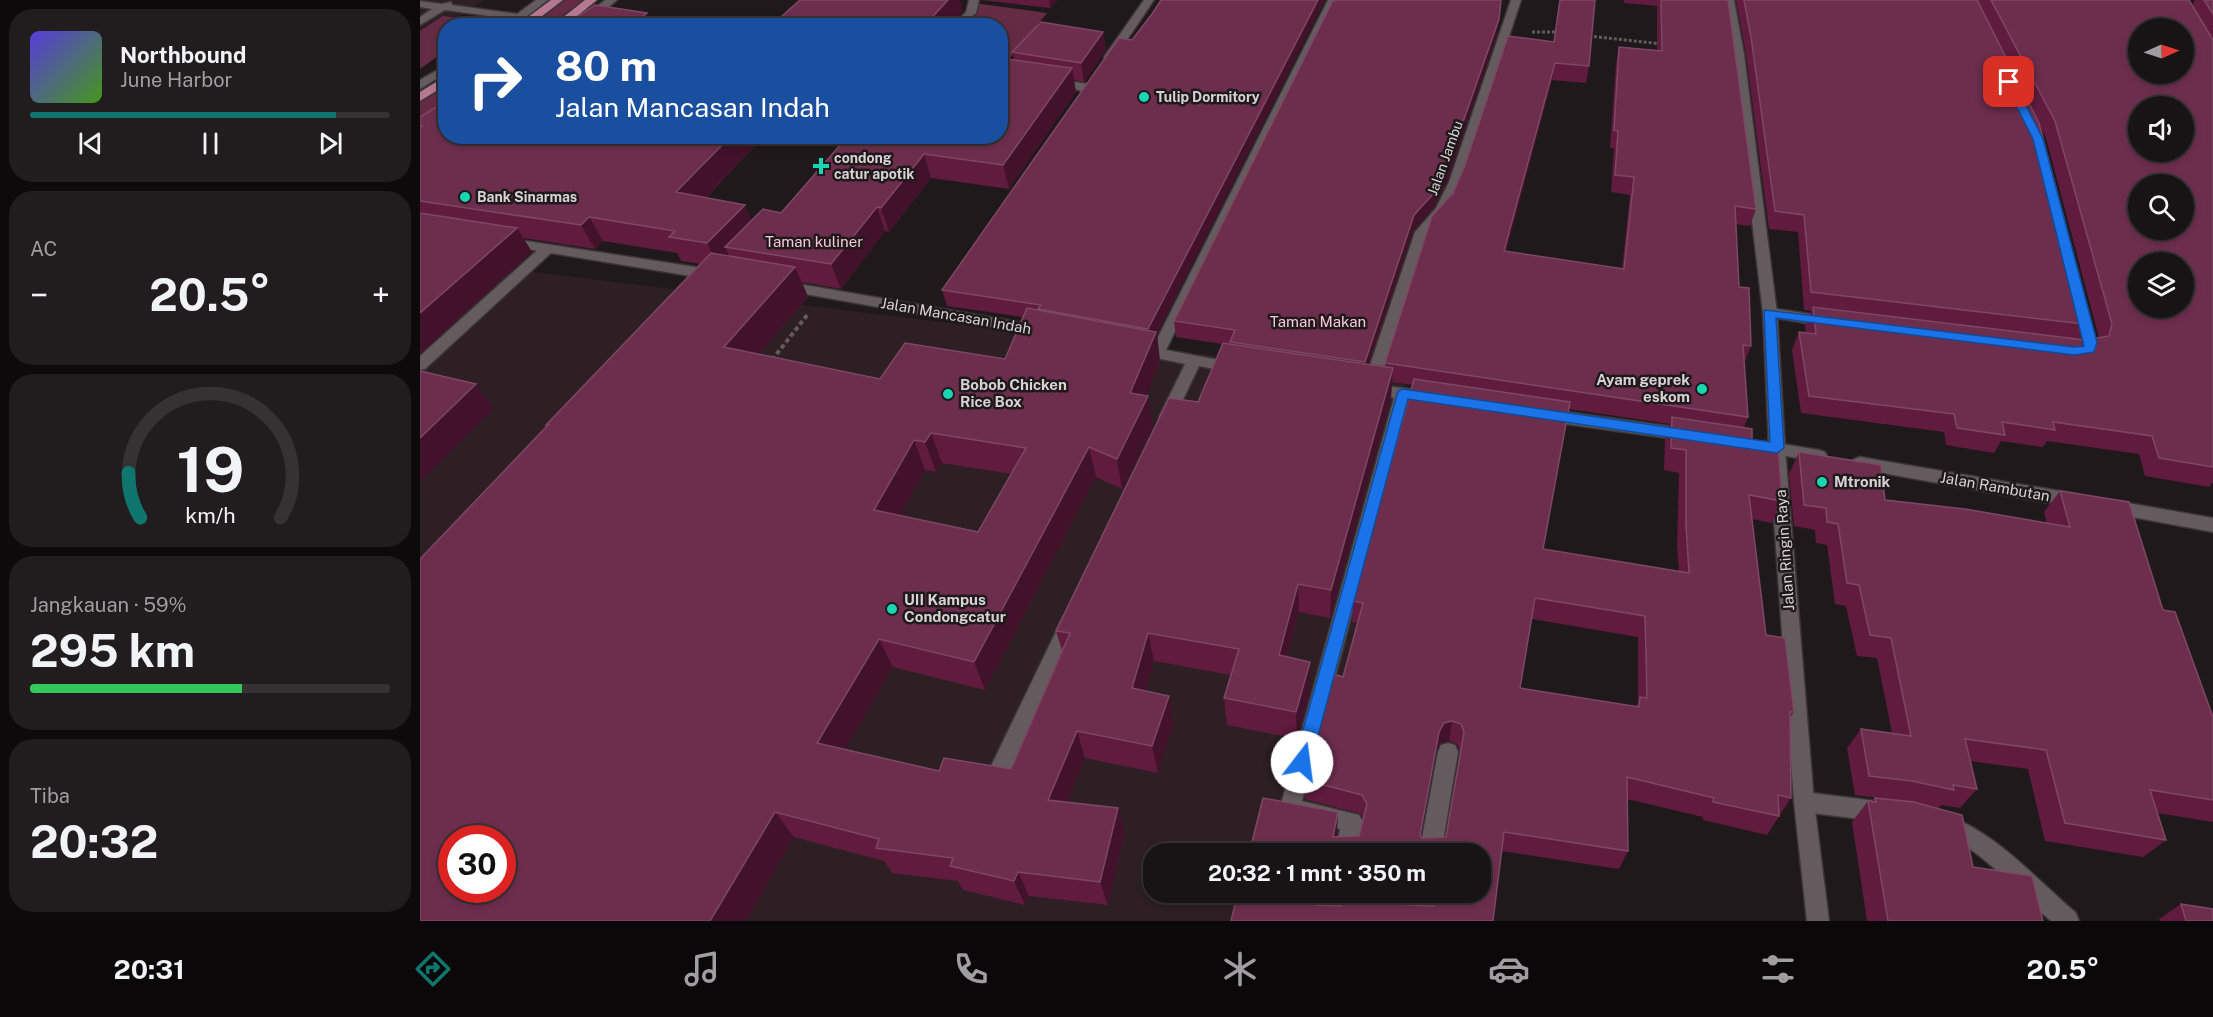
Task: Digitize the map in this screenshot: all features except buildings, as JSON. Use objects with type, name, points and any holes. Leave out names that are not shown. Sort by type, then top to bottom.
[{"type":"highway","points":[[525,18],[558,0]]},
{"type":"highway","points":[[568,18],[592,0]]},
{"type":"highway","points":[[420,96],[438,84]]},
{"type":"street","points":[[420,22],[454,0]]},
{"type":"street","points":[[523,18],[543,0]]},
{"type":"street","points":[[588,18],[612,0]]},
{"type":"street","points":[[966,18],[971,13],[974,0]]},
{"type":"street","points":[[1044,81],[1092,83],[1149,0]]},
{"type":"street","points":[[1157,353],[1333,0]]},
{"type":"street","name":"Jalan Jambu","points":[[1403,394],[1365,388],[1422,232],[1442,209],[1455,182],[1516,0]]},
{"type":"street","name":"Jalan Ringin Raya","points":[[1729,0],[1738,54],[1770,313],[1777,448],[1804,802],[1818,921]]},
{"type":"street","points":[[420,4],[503,18]]},
{"type":"street","points":[[420,86],[438,74]]},
{"type":"street","points":[[489,240],[727,274],[705,293]]},
{"type":"street","points":[[420,365],[547,249]]},
{"type":"street","name":"Jalan Mancasan Indah","points":[[767,283],[936,308],[1051,333]]},
{"type":"street","points":[[1770,313],[1841,323]]},
{"type":"street","points":[[1122,346],[1253,370]]},
{"type":"street","points":[[1158,436],[1194,361]]},
{"type":"street","points":[[1347,843],[1352,822],[1290,808],[1403,394],[1450,401]]},
{"type":"street","points":[[1532,413],[1707,438]]},
{"type":"street","points":[[1754,445],[1777,448]]},
{"type":"street","name":"Jalan Rambutan","points":[[1777,448],[2213,525]]},
{"type":"street","points":[[1000,770],[1076,608]]},
{"type":"street","points":[[1432,843],[1448,752]]},
{"type":"street","points":[[1804,802],[1902,814]]},
{"type":"street","points":[[1923,817],[1958,829],[1993,852],[2068,921]]},
{"type":"street","points":[[1329,921],[1333,903]]},
{"type":"street","points":[[1418,921],[1421,903]]},
{"type":"path","points":[[1504,34],[1560,32]]},
{"type":"path","points":[[1584,35],[1667,45]]},
{"type":"path","points":[[766,368],[824,292]]},
{"type":"shaded area","points":[[420,0],[484,0],[457,18],[438,18],[438,31],[420,43]]},
{"type":"shaded area","points":[[555,0],[584,0],[559,18],[530,18]]},
{"type":"shaded area","points":[[973,3],[1047,13],[1008,60],[1008,18],[961,18]]},
{"type":"shaded area","points":[[438,19],[438,56],[420,69],[420,31]]},
{"type":"shaded area","points":[[438,82],[438,106],[420,120],[420,95]]},
{"type":"shaded area","name":"UII Kampus Condongcatur","points":[[420,258],[1406,379],[1320,843],[1143,843],[1143,903],[1309,903],[1305,921],[420,921]]},
{"type":"place","name":"Tulip Dormitory","points":[[1144,97]]},
{"type":"place","name":"condong catur apotik","points":[[821,166]]},
{"type":"place","name":"Bank Sinarmas","points":[[465,197]]},
{"type":"place","name":"Ayam geprek eskom","points":[[1702,389]]},
{"type":"place","name":"Bobob Chicken Rice Box","points":[[948,394]]},
{"type":"place","name":"Mtronik","points":[[1822,482]]},
{"type":"place","name":"UII Kampus Condongcatur","points":[[892,609]]},
{"type":"route","points":[[1302,762],[1403,394],[1777,448],[1770,313],[2074,351],[2090,349],[2091,342],[2038,139],[2009,82]]},
{"type":"park label","name":"Taman kuliner","points":[[814,242]]},
{"type":"park label","name":"Taman Makan","points":[[1318,322]]}]
